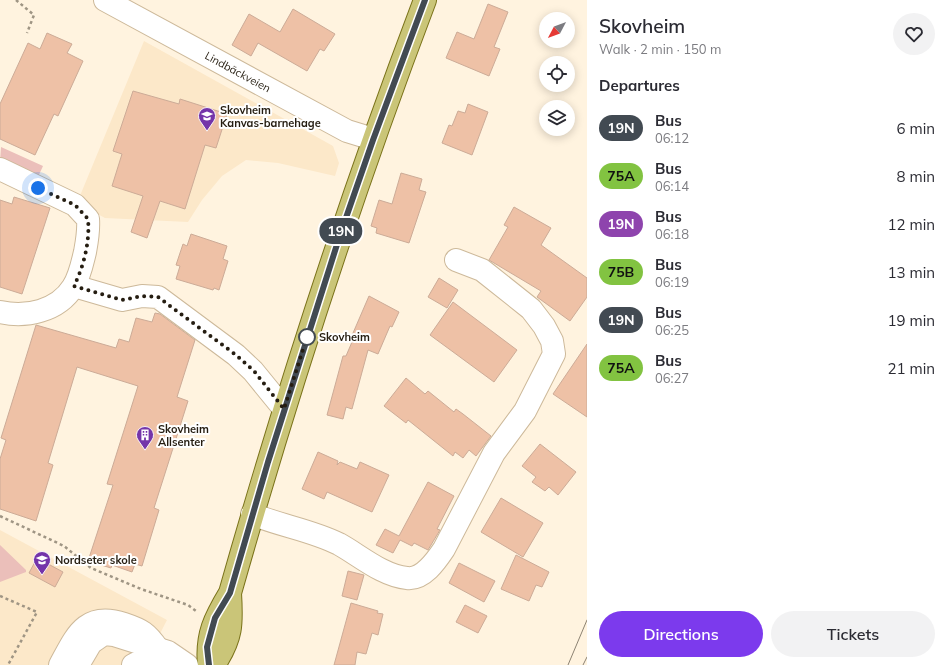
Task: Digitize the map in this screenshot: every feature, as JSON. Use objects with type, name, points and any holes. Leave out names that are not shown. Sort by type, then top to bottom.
[{"type":"main road","points":[[209,665],[207,647],[215,618],[230,593],[284,409],[347,215],[425,0]]},
{"type":"main road","points":[[214,665],[225,649],[232,622],[230,593]]},
{"type":"street","name":"Lindbäckveien","points":[[105,0],[347,131],[373,140]]},
{"type":"street","points":[[0,169],[75,205],[88,219],[89,231],[81,272],[74,286],[64,298],[52,307],[39,312],[25,314],[0,312]]},
{"type":"street","points":[[252,514],[333,542],[378,568],[407,578],[415,577],[426,571],[435,562],[444,549],[494,453],[525,411],[554,354],[552,341],[544,326],[531,309],[482,270],[456,260]]},
{"type":"street","points":[[74,286],[122,300],[142,296],[158,297],[216,351],[254,371],[284,409]]},
{"type":"street","points":[[60,665],[72,641],[81,630],[99,620],[112,620],[140,629],[149,636],[158,649]]},
{"type":"street","points":[[78,665],[91,643],[104,634],[114,634],[168,652],[187,665]]},
{"type":"street","points":[[135,664],[154,661],[183,665]]},
{"type":"path","points":[[16,0],[34,15],[27,33]]},
{"type":"path","points":[[0,516],[64,546],[91,568],[141,589],[188,605],[199,613]]},
{"type":"path","points":[[0,596],[37,612],[8,665]]},
{"type":"shaded area","name":"Skovheim Kanvas-barnehage","points":[[144,41],[333,146],[339,163],[335,176],[278,163],[246,160],[222,176],[202,200],[188,222],[105,218],[77,203]]},
{"type":"shaded area","points":[[1,147],[43,166],[37,179],[0,162]]},
{"type":"shaded area","name":"Nordseter skole","points":[[0,530],[167,620],[144,665],[0,665]]},
{"type":"shaded area","points":[[0,545],[26,570],[26,572],[0,582]]},
{"type":"building","points":[[488,4],[508,12],[494,47],[500,49],[489,76],[446,58],[457,32],[474,39]]},
{"type":"building","points":[[293,9],[335,34],[324,51],[320,49],[307,71],[258,43],[251,56],[232,45],[249,14],[280,32]]},
{"type":"building","points":[[47,33],[72,44],[67,53],[83,61],[58,116],[54,114],[35,155],[0,139],[0,104],[28,43],[40,49]]},
{"type":"building","points":[[133,91],[179,104],[180,99],[227,114],[216,148],[205,145],[185,209],[160,201],[147,238],[131,232],[143,196],[112,186],[122,154],[113,151]]},
{"type":"building","points":[[468,104],[488,112],[472,155],[442,143],[449,125],[452,126],[458,111],[465,113]]},
{"type":"building","points":[[401,173],[422,179],[419,190],[426,192],[409,243],[376,233],[377,228],[371,226],[379,200],[392,204]]},
{"type":"building","points":[[14,197],[50,208],[22,294],[0,287],[0,200],[12,204]]},
{"type":"building","points":[[514,207],[551,228],[541,245],[587,278],[587,297],[570,321],[537,297],[541,291],[489,260],[508,227],[504,225]]},
{"type":"building","points":[[191,234],[227,246],[223,259],[228,261],[219,290],[214,288],[213,290],[176,279],[180,266],[176,265],[183,244],[187,246]]},
{"type":"building","points":[[439,278],[458,290],[447,308],[428,297]]},
{"type":"building","points":[[369,296],[399,312],[392,327],[390,326],[378,354],[368,350],[352,409],[346,407],[343,419],[327,415],[343,356],[346,356],[352,342],[350,340]]},
{"type":"building","points":[[453,302],[517,350],[494,382],[430,335]]},
{"type":"building","name":"Skovheim Allsenter","points":[[155,313],[160,314],[195,340],[177,397],[188,401],[154,508],[159,510],[142,566],[135,564],[132,572],[112,565],[111,568],[88,561],[113,485],[107,484],[138,386],[77,367],[48,463],[53,465],[36,521],[0,509],[0,459],[6,440],[1,438],[36,325],[116,348],[119,339],[129,342],[136,318],[152,322]]},
{"type":"building","points":[[587,344],[587,417],[553,394]]},
{"type":"building","points":[[406,378],[425,394],[428,391],[454,412],[456,409],[491,436],[476,456],[469,450],[463,458],[455,452],[453,456],[408,420],[406,423],[384,406]]},
{"type":"building","points":[[540,444],[576,472],[558,495],[549,487],[545,491],[532,482],[536,477],[522,466]]},
{"type":"building","points":[[318,452],[338,461],[337,465],[340,462],[357,469],[360,462],[389,475],[372,512],[327,492],[324,499],[302,489]]},
{"type":"building","points":[[428,482],[454,496],[437,529],[440,530],[428,550],[414,543],[412,546],[400,540],[393,553],[376,545],[385,529],[399,536]]},
{"type":"building","points":[[501,498],[543,523],[523,557],[481,532]]},
{"type":"building","points":[[516,555],[549,572],[542,587],[536,585],[529,601],[501,589]]},
{"type":"building","points":[[37,558],[63,572],[55,587],[29,573]]},
{"type":"building","points":[[459,563],[495,581],[484,602],[449,583]]},
{"type":"building","points":[[348,571],[364,575],[357,600],[342,596]]},
{"type":"building","points":[[351,603],[378,611],[377,613],[383,614],[378,635],[372,633],[366,654],[357,652],[355,665],[334,665]]},
{"type":"building","points":[[465,605],[487,616],[478,633],[456,622]]},
{"type":"tram line","points":[[568,665],[587,620]]},
{"type":"tram line","points":[[583,665],[587,657]]},
{"type":"bus line","name":"19N","points":[[209,665],[207,647],[215,618],[230,593],[268,462],[353,194],[425,0]]},
{"type":"place","name":"Skovheim Kanvas-barnehage","points":[[207,131]]},
{"type":"place","name":"Skovheim","points":[[307,337]]},
{"type":"place","name":"Skovheim Allsenter","points":[[145,450]]},
{"type":"place","name":"Nordseter skole","points":[[42,575]]},
{"type":"route","points":[[38,188],[48,194],[75,205],[88,219],[89,231],[81,272],[74,286],[93,290],[122,300],[142,296],[158,297],[236,355],[254,371],[284,409],[307,337]]}]
